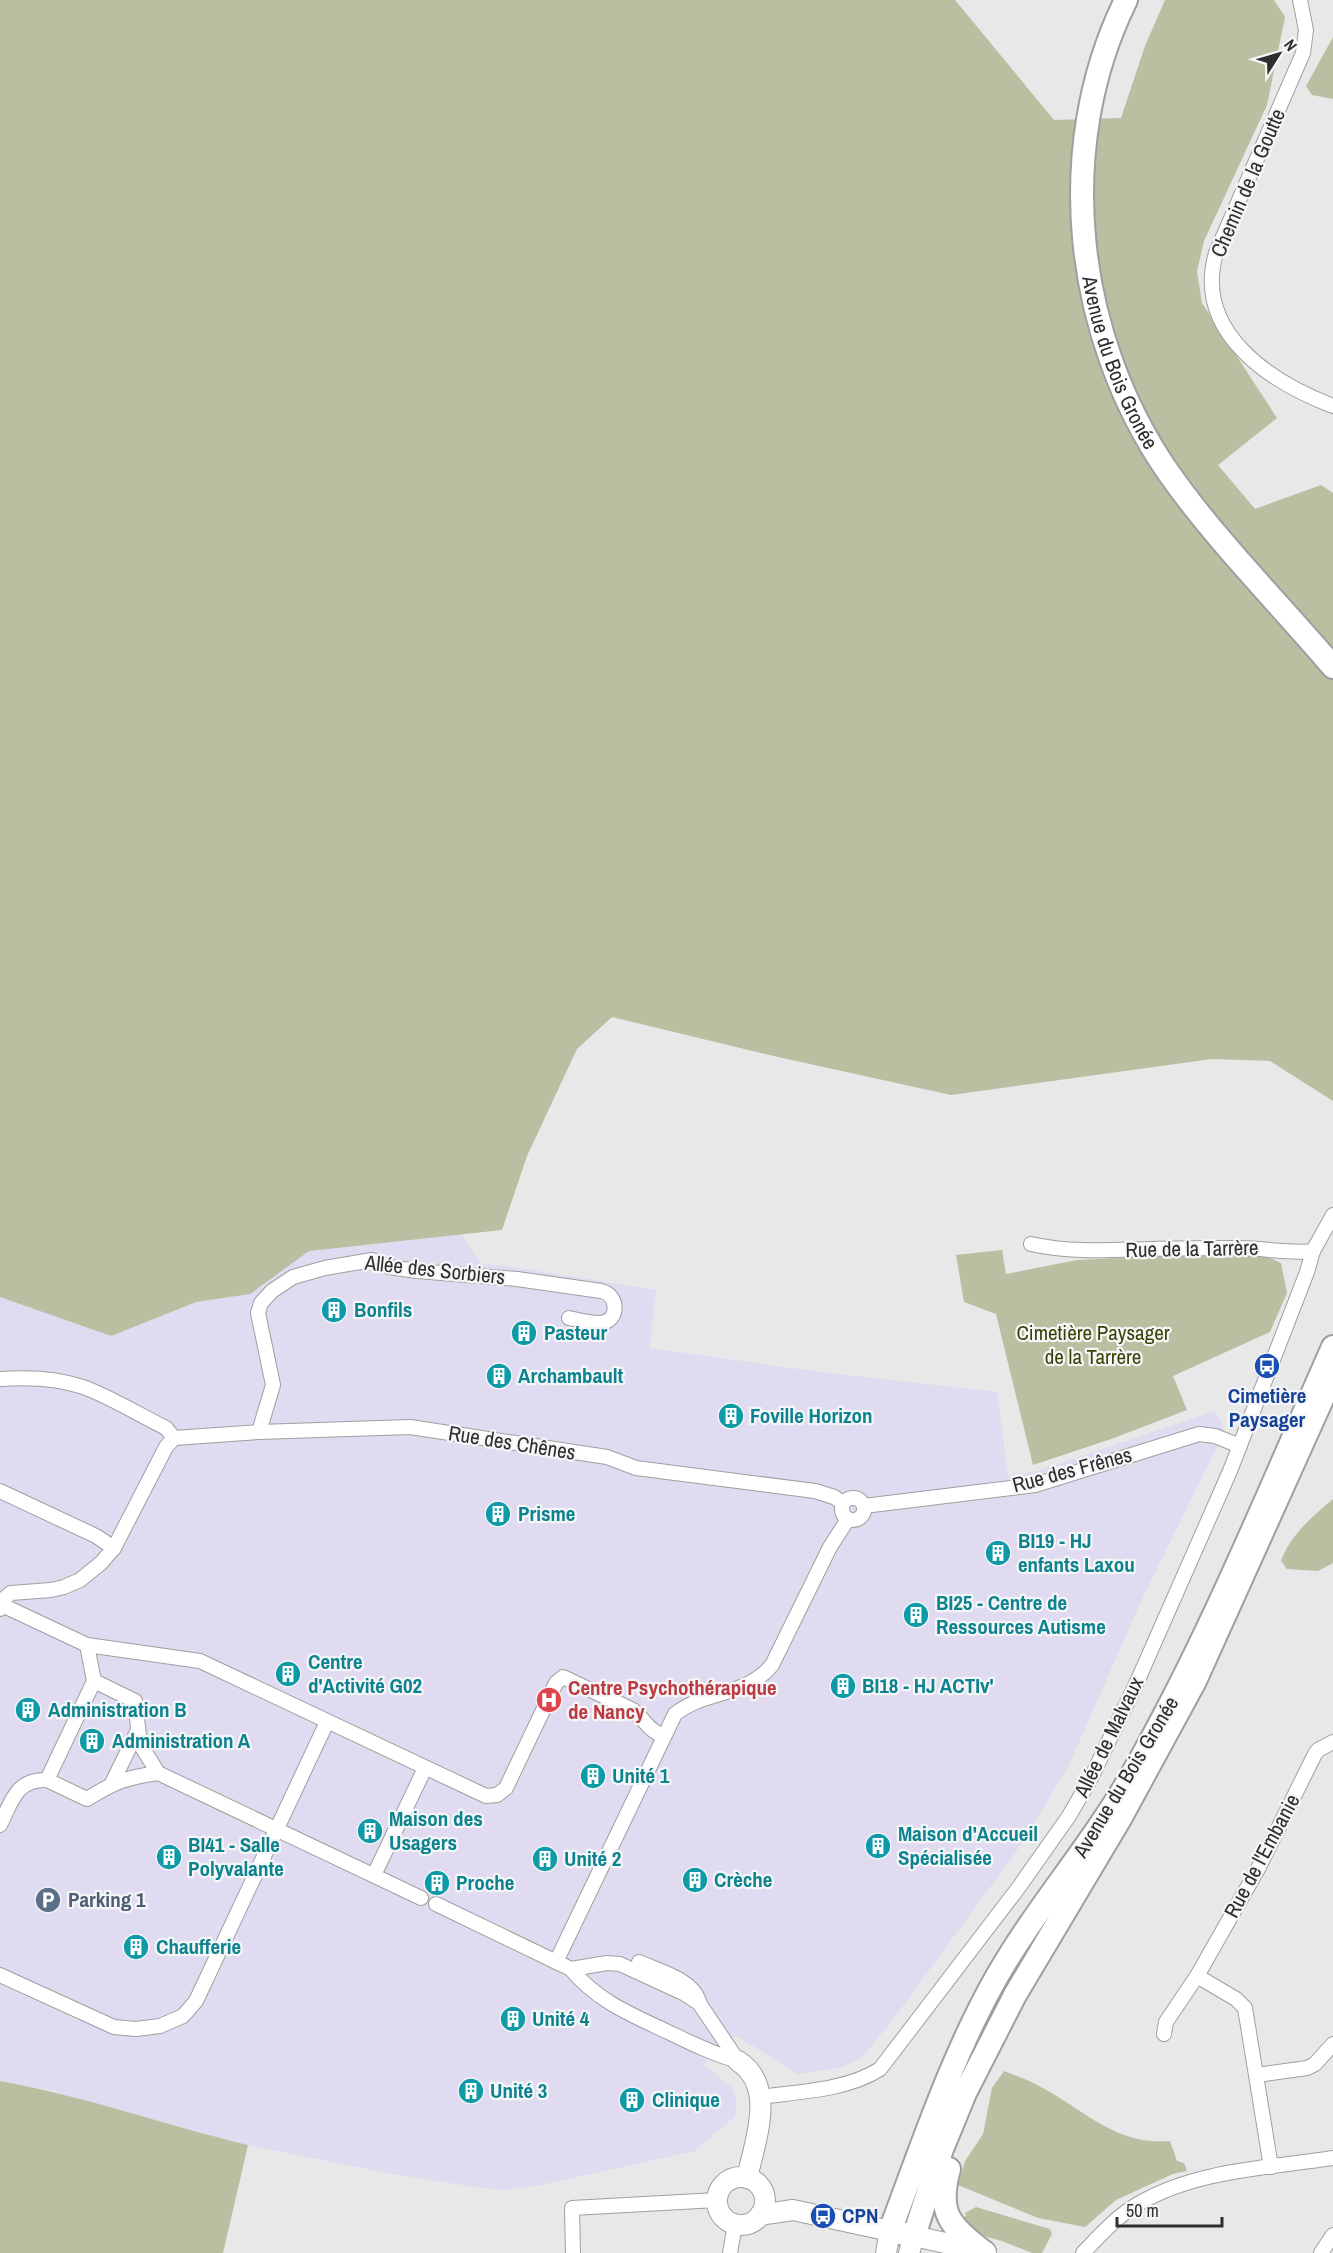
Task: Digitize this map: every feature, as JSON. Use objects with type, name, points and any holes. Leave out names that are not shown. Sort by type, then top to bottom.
[{"type":"main road","name":"Avenue du Bois Gronée","points":[[1126,0],[1098,79],[1087,135],[1082,187],[1085,255],[1104,340],[1125,397],[1168,472],[1225,544],[1333,667]]},
{"type":"main road","name":"Avenue du Bois Gronée","points":[[1138,0],[1110,78],[1096,156],[1094,214],[1096,248],[1113,330],[1132,382],[1153,425],[1174,459],[1228,530],[1333,648]]},
{"type":"main road","name":"Avenue du Bois Gronée","points":[[888,2242],[933,2115],[962,2048],[996,1979],[1035,1916],[1103,1823],[1134,1772],[1184,1678],[1333,1347]]},
{"type":"main road","name":"Avenue du Bois Gronée","points":[[912,2244],[942,2149],[965,2093],[1015,1995],[1120,1817],[1195,1681],[1333,1375]]},
{"type":"main road","points":[[974,2252],[950,2219],[945,2207],[944,2190],[949,2169],[982,2084],[1017,2012],[1015,1995]]},
{"type":"main road","points":[[888,2242],[912,2244]]},
{"type":"street","name":"Chemin de la Goutte","points":[[1300,0],[1306,30],[1303,53],[1216,253],[1212,281],[1214,299],[1222,323],[1257,364],[1287,385],[1333,406]]},
{"type":"street","points":[[1313,1251],[1333,1215]]},
{"type":"street","name":"Rue de la Tarrère","points":[[1031,1244],[1082,1251],[1262,1248],[1295,1252],[1313,1251]]},
{"type":"street","name":"Allée de Malvaux","points":[[760,2097],[846,2083],[866,2078],[880,2069],[1019,1887],[1069,1816],[1091,1778],[1137,1682],[1230,1471],[1303,1283],[1313,1251]]},
{"type":"street","name":"Allée des Sorbiers","points":[[259,1432],[273,1385],[258,1313],[261,1303],[272,1291],[293,1277],[325,1268],[372,1260],[389,1267],[417,1271],[518,1279],[601,1291],[608,1293],[614,1299],[615,1310],[612,1317],[606,1321],[599,1323],[569,1318]]},
{"type":"street","points":[[0,1379],[23,1377],[83,1387],[166,1428],[174,1438],[166,1447],[114,1548],[101,1563],[80,1580],[51,1590],[11,1593],[5,1598],[1,1607],[87,1645],[200,1661],[486,1796],[492,1797],[503,1792],[556,1683],[563,1677],[633,1710],[649,1729],[663,1736]]},
{"type":"street","name":"Rue des Chênes","points":[[174,1438],[259,1432],[410,1427],[607,1457],[636,1468],[815,1491],[834,1497],[843,1503]]},
{"type":"street","name":"Rue des Frênes","points":[[864,1506],[1035,1485],[1199,1434],[1215,1436],[1240,1446]]},
{"type":"street","points":[[0,1491],[96,1536],[114,1548]]},
{"type":"street","points":[[854,1498],[864,1506],[860,1518],[848,1519],[843,1515],[843,1503],[848,1499],[854,1498]]},
{"type":"street","points":[[556,1962],[675,1714],[683,1708],[747,1686],[764,1675],[772,1665],[830,1547],[848,1519]]},
{"type":"street","points":[[48,1780],[94,1681],[87,1645]]},
{"type":"street","points":[[94,1681],[135,1701],[140,1744],[158,1773],[421,1898]]},
{"type":"street","points":[[0,1975],[114,2027],[136,2029],[160,2026],[183,2016],[196,2001],[327,1722]]},
{"type":"street","points":[[112,1783],[138,1730]]},
{"type":"street","name":"Rue de l'Embanie","points":[[1164,2034],[1166,2022],[1197,1976],[1264,1858],[1315,1754],[1333,1742]]},
{"type":"street","points":[[374,1875],[425,1768]]},
{"type":"street","points":[[0,1825],[18,1789],[37,1780],[48,1780],[87,1799],[112,1783],[126,1778],[158,1773]]},
{"type":"street","points":[[436,1904],[571,1969],[583,1983],[616,2007],[716,2055],[738,2061]]},
{"type":"street","points":[[571,1969],[607,1963],[620,1964],[699,2003],[738,2061],[752,2074],[760,2097],[759,2117],[747,2178]]},
{"type":"street","points":[[1197,1976],[1236,1999],[1245,2008],[1271,2167]]},
{"type":"street","points":[[1257,2075],[1307,2068],[1315,2064],[1333,2044]]},
{"type":"street","points":[[1083,2253],[1129,2210],[1180,2185],[1207,2178],[1333,2158]]},
{"type":"street","points":[[760,2215],[764,2201],[763,2192],[755,2181],[747,2178],[732,2178],[724,2183],[717,2200],[722,2215],[735,2224],[749,2223],[760,2215],[793,2210]]},
{"type":"street","points":[[763,2192],[783,2201],[793,2210],[888,2242]]},
{"type":"street","points":[[573,2253],[572,2208],[717,2200]]},
{"type":"street","points":[[730,2253],[735,2224]]},
{"type":"street","points":[[1321,2253],[1333,2235]]},
{"type":"street","points":[[912,2244],[974,2252]]},
{"type":"shaded area","name":"Centre Psychothérapique de Nancy","points":[[0,1162],[455,1224],[481,1264],[500,1265],[656,1290],[650,1348],[820,1372],[997,1392],[1008,1475],[1037,1471],[1215,1411],[1225,1431],[1143,1597],[1069,1765],[1016,1852],[862,2058],[842,2067],[797,2074],[737,2036],[713,2050],[704,2064],[733,2089],[737,2102],[735,2116],[695,2151],[541,2185],[506,2190],[382,2172],[248,2145],[98,2105],[51,2090],[0,2081]]},
{"type":"green space","points":[[0,0],[955,0],[1054,120],[1121,118],[1145,46],[1165,0],[1274,0],[1285,17],[1267,105],[1204,241],[1197,271],[1202,303],[1277,418],[1218,465],[1255,509],[1321,485],[1333,493],[1333,1101],[1270,1061],[1212,1059],[951,1095],[612,1017],[577,1049],[527,1156],[502,1230],[309,1251],[250,1294],[196,1302],[111,1336],[0,1297]]},
{"type":"green space","points":[[1333,37],[1333,99],[1312,95],[1306,86]]},
{"type":"green space","name":"Cimetière Paysager de la Tarrère","points":[[1002,1250],[1006,1274],[1077,1260],[1230,1253],[1268,1257],[1281,1263],[1287,1293],[1270,1332],[1173,1376],[1187,1410],[1114,1438],[1033,1465],[996,1314],[964,1302],[956,1255]]},
{"type":"green space","points":[[1333,1499],[1333,1563],[1318,1571],[1287,1569],[1281,1561],[1290,1542],[1317,1512]]},
{"type":"green space","points":[[1004,2071],[1039,2086],[1116,2132],[1150,2141],[1170,2141],[1177,2161],[1184,2163],[1187,2171],[1173,2174],[1116,2200],[1085,2227],[1038,2218],[958,2185],[965,2161],[983,2134],[992,2088]]},
{"type":"green space","points":[[0,2081],[63,2095],[248,2145],[223,2253],[0,2253]]},
{"type":"green space","points":[[976,2207],[1050,2229],[1052,2234],[1042,2253],[1032,2253],[1002,2241],[972,2233],[960,2219]]},
{"type":"place","name":"Bonfils","points":[[334,1310]]},
{"type":"place","name":"Pasteur","points":[[524,1333]]},
{"type":"place","name":"Cimetière Paysager","points":[[1267,1366]]},
{"type":"place","name":"Archambault","points":[[499,1376]]},
{"type":"place","name":"Foville Horizon","points":[[731,1416]]},
{"type":"place","name":"Prisme","points":[[498,1514]]},
{"type":"place","name":"BI19 - HJ enfants Laxou","points":[[998,1553]]},
{"type":"place","name":"BI25 - Centre de Ressources Autisme","points":[[916,1615]]},
{"type":"place","name":"Centre d'Activité G02","points":[[288,1674]]},
{"type":"place","name":"BI18 - HJ ACTIv'","points":[[843,1686]]},
{"type":"place","name":"Centre Psychothérapique de Nancy","points":[[549,1700]]},
{"type":"place","name":"Administration B","points":[[28,1710]]},
{"type":"place","name":"Administration A","points":[[92,1741]]},
{"type":"place","name":"Unité 1","points":[[593,1776]]},
{"type":"place","name":"Maison des Usagers","points":[[370,1831]]},
{"type":"place","name":"Maison d'Accueil Spécialisée","points":[[878,1846]]},
{"type":"place","name":"BI41 - Salle Polyvalante","points":[[169,1857]]},
{"type":"place","name":"Unité 2","points":[[545,1859]]},
{"type":"place","name":"Crèche","points":[[695,1880]]},
{"type":"place","name":"Proche","points":[[437,1883]]},
{"type":"place","name":"Parking 1","points":[[48,1900]]},
{"type":"place","name":"Chaufferie","points":[[136,1947]]},
{"type":"place","name":"Unité 4","points":[[513,2019]]},
{"type":"place","name":"Unité 3","points":[[471,2091]]},
{"type":"place","name":"Clinique","points":[[632,2100]]},
{"type":"place","name":"CPN","points":[[823,2216]]}]
